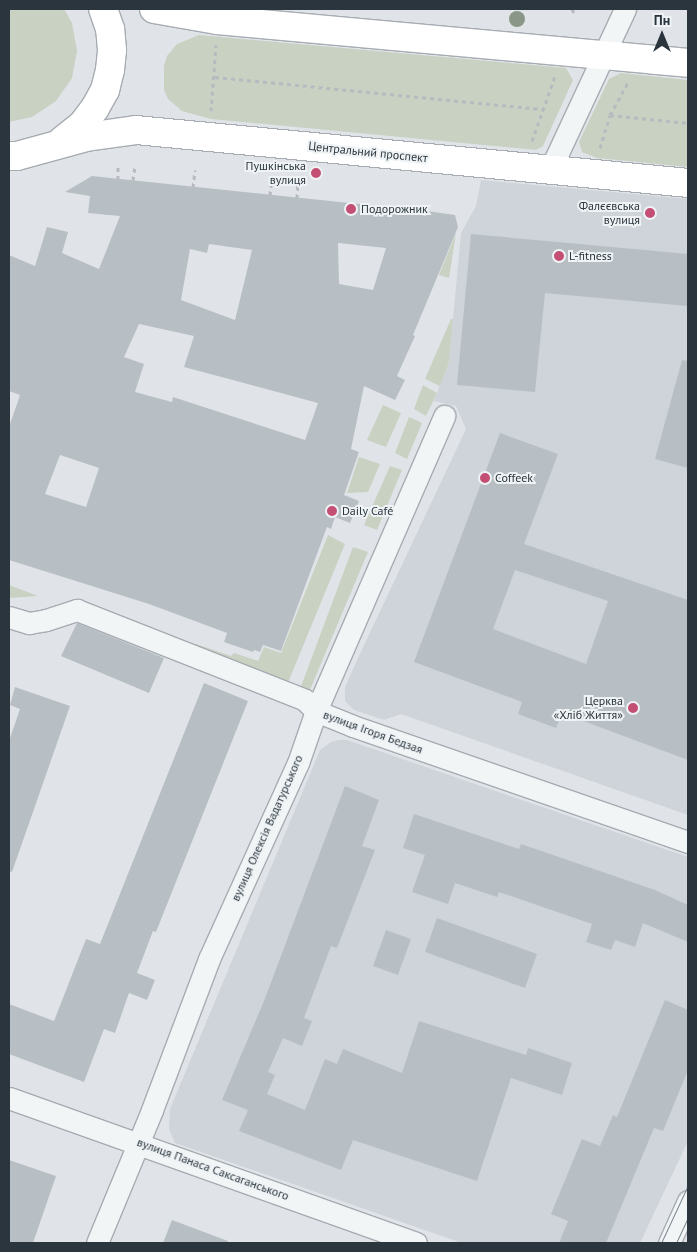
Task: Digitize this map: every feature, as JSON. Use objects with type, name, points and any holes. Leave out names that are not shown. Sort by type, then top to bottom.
[{"type":"main road","points":[[49,148],[83,124],[105,90],[112,50],[110,30],[103,9]]},
{"type":"main road","points":[[154,9],[217,20],[688,63]]},
{"type":"main road","name":"Центральний проспект","points":[[11,158],[86,137],[136,130],[688,183]]},
{"type":"street","points":[[550,170],[625,9]]},
{"type":"street","name":"вулиця Олексія Вадатурського","points":[[97,1243],[209,959],[298,763],[316,712],[444,416]]},
{"type":"street","name":"вулиця Ігоря Бедзая","points":[[9,616],[29,623],[46,620],[77,610],[306,700],[316,712],[688,842]]},
{"type":"street","name":"вулиця Панаса Саксаганського","points":[[9,1098],[138,1142],[416,1243]]},
{"type":"street","points":[[668,1243],[688,1201]]},
{"type":"path","points":[[572,9],[574,13]]},
{"type":"path","points":[[211,117],[215,78],[216,38]]},
{"type":"path","points":[[530,148],[557,70]]},
{"type":"path","points":[[598,155],[610,115],[632,77]]},
{"type":"path","points":[[215,78],[544,109]]},
{"type":"path","points":[[610,115],[688,123]]},
{"type":"path","points":[[118,164],[118,179]]},
{"type":"path","points":[[134,180],[135,165]]},
{"type":"path","points":[[193,186],[195,170]]},
{"type":"path","points":[[270,195],[272,177]]},
{"type":"path","points":[[297,198],[298,180]]},
{"type":"shaded area","points":[[481,180],[688,199],[688,815],[401,714],[384,720],[354,710],[345,701],[345,687],[466,429],[456,406],[434,401],[449,362],[461,233],[476,206]]},
{"type":"shaded area","points":[[347,740],[688,857],[688,1141],[640,1243],[462,1243],[175,1143],[169,1129],[170,1109],[320,750],[331,742]]},
{"type":"green space","points":[[9,9],[64,9],[72,23],[77,51],[72,78],[56,101],[32,117],[9,122]]},
{"type":"green space","points":[[199,35],[566,68],[573,80],[543,146],[536,150],[211,119],[182,111],[168,99],[164,90],[164,66],[167,56],[177,44]]},
{"type":"green space","points":[[621,73],[688,80],[688,167],[597,158],[582,152],[579,142],[609,79]]},
{"type":"green space","points":[[456,233],[449,278],[439,275]]},
{"type":"green space","points":[[451,319],[453,319],[449,362],[440,386],[425,379]]},
{"type":"green space","points":[[423,385],[437,393],[426,416],[414,409]]},
{"type":"green space","points":[[383,405],[401,413],[386,447],[367,440]]},
{"type":"green space","points":[[409,417],[422,423],[407,459],[395,453]]},
{"type":"green space","points":[[359,457],[380,464],[368,492],[347,493]]},
{"type":"green space","points":[[390,466],[402,470],[377,530],[364,525]]},
{"type":"green space","points":[[328,535],[345,544],[287,685],[192,652],[196,644],[231,656],[234,653],[258,661],[264,647],[281,653]]},
{"type":"green space","points":[[353,547],[368,552],[309,692],[300,689]]},
{"type":"green space","points":[[9,585],[38,596],[9,598]]},
{"type":"building","points":[[92,176],[378,206],[426,216],[427,211],[455,215],[458,227],[413,335],[415,336],[397,376],[405,380],[395,400],[364,386],[351,449],[359,452],[344,495],[359,501],[350,523],[335,517],[331,529],[327,527],[281,651],[263,645],[260,652],[254,650],[253,652],[224,642],[227,633],[149,604],[9,560],[9,427],[20,395],[9,391],[9,255],[35,266],[47,227],[68,232],[62,253],[99,269],[120,216],[88,213],[90,196],[65,192]],"holes":[[[338,243],[386,248],[373,290],[339,284]],[[209,244],[252,250],[235,320],[181,300],[190,249],[207,253]],[[139,324],[194,336],[184,367],[318,403],[305,440],[173,397],[172,402],[135,392],[144,364],[124,357]],[[60,455],[99,468],[86,507],[45,494]]]},
{"type":"building","points":[[471,234],[688,254],[688,306],[545,293],[535,392],[457,385]]},
{"type":"building","points":[[682,360],[688,361],[688,468],[655,459]]},
{"type":"building","points":[[500,433],[558,454],[524,544],[688,600],[688,760],[562,713],[556,728],[518,714],[522,702],[414,662]],"holes":[[[515,570],[608,601],[586,664],[493,629]]]},
{"type":"building","points":[[77,623],[164,658],[149,693],[61,656]]},
{"type":"building","points":[[204,683],[248,701],[156,932],[153,931],[137,973],[155,980],[147,1000],[129,993],[115,1033],[104,1029],[84,1082],[9,1054],[9,1004],[54,1021],[86,939],[100,944]]},
{"type":"building","points":[[15,687],[70,706],[12,872],[9,871],[9,741],[20,709],[10,705]]},
{"type":"building","points":[[345,786],[379,800],[362,846],[375,850],[337,948],[331,946],[304,1018],[312,1021],[302,1046],[283,1038],[268,1072],[275,1075],[267,1094],[305,1110],[325,1059],[337,1064],[343,1049],[402,1073],[419,1021],[526,1055],[528,1048],[572,1063],[562,1095],[511,1078],[477,1181],[353,1140],[341,1170],[239,1131],[248,1110],[222,1100],[264,1001]]},
{"type":"building","points":[[414,814],[519,849],[521,844],[655,890],[688,905],[688,942],[643,923],[635,947],[615,940],[611,950],[586,942],[592,924],[499,892],[497,897],[455,883],[448,904],[412,892],[425,855],[403,848]]},
{"type":"building","points":[[437,918],[537,954],[525,988],[425,952]]},
{"type":"building","points":[[386,930],[411,939],[398,975],[373,966]]},
{"type":"building","points":[[665,1000],[688,1010],[688,1070],[663,1131],[654,1128],[606,1243],[559,1243],[568,1221],[551,1214],[582,1139],[600,1146],[613,1115],[617,1117]]},
{"type":"building","points":[[9,1160],[56,1176],[33,1243],[9,1243]]},
{"type":"building","points":[[172,1220],[228,1241],[227,1243],[163,1243]]},
{"type":"tram line","points":[[661,1243],[688,1185]]},
{"type":"tram line","points":[[676,1243],[688,1217]]},
{"type":"place","name":"Пушкінська вулиця","points":[[316,173]]},
{"type":"place","name":"Подорожник","points":[[351,209]]},
{"type":"place","name":"Фалєєвська вулиця","points":[[650,213]]},
{"type":"place","name":"L-fitness","points":[[559,256]]},
{"type":"place","name":"Coffeek","points":[[485,478]]},
{"type":"place","name":"Daily Café","points":[[332,511]]},
{"type":"place","name":"Церква «Хліб Життя»","points":[[633,708]]}]
